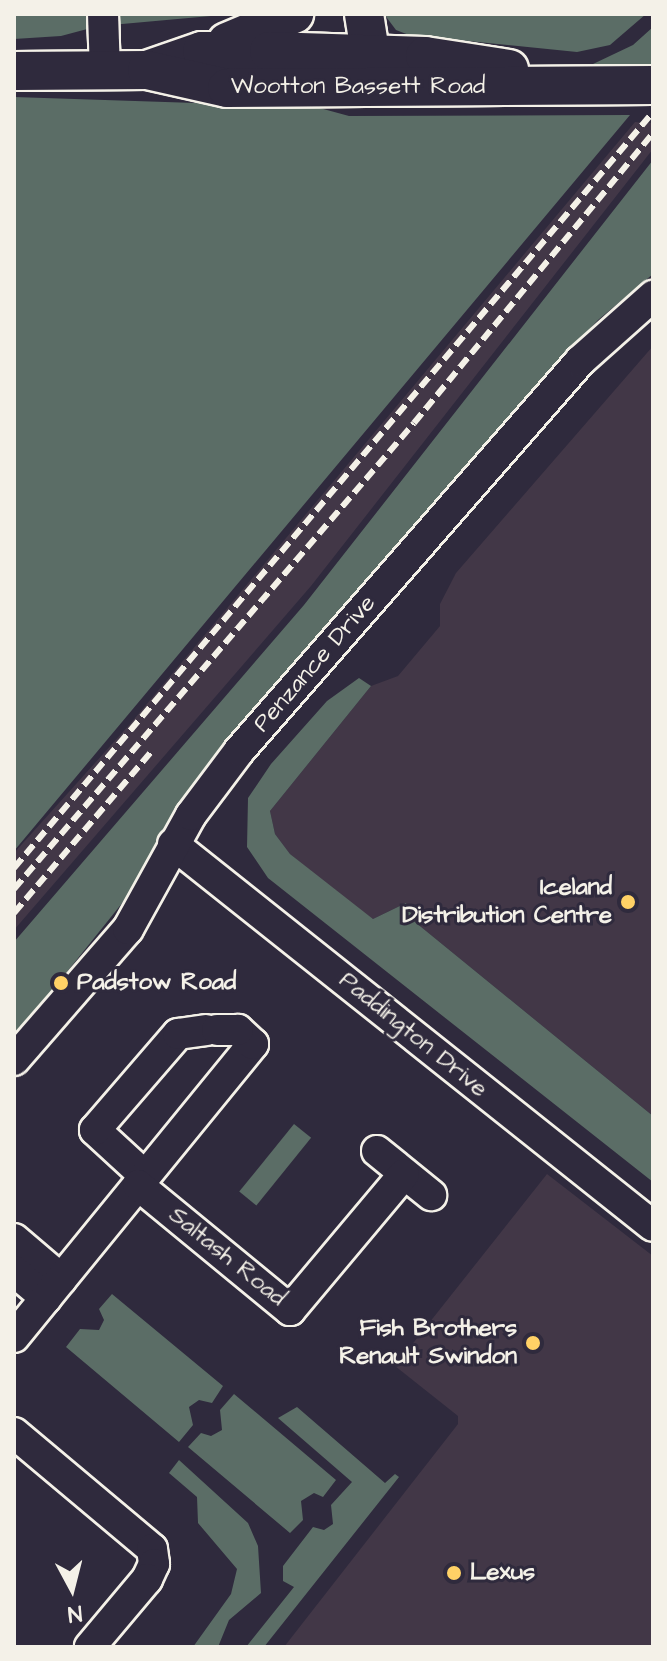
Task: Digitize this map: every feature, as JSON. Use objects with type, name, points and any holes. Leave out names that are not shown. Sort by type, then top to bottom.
[{"type":"main road","points":[[202,51],[294,14]]},
{"type":"main road","points":[[339,14],[359,70]]},
{"type":"main road","points":[[359,70],[364,14]]},
{"type":"main road","name":"Wootton Bassett Road","points":[[147,70],[202,51],[359,70],[571,84],[653,85]]},
{"type":"main road","name":"Wootton Bassett Road","points":[[14,71],[147,70],[227,88],[359,70]]},
{"type":"street","points":[[103,14],[105,71]]},
{"type":"street","name":"Penzance Drive","points":[[14,1060],[128,929],[173,844],[222,771],[580,361],[653,296]]},
{"type":"street","name":"Paddington Drive","points":[[173,844],[653,1226]]},
{"type":"street","name":"Saltash Road","points":[[54,1289],[142,1180],[253,1044],[238,1030],[178,1034],[95,1130],[142,1180],[290,1310],[404,1174]]},
{"type":"street","points":[[377,1151],[431,1195]]},
{"type":"street","points":[[14,1239],[54,1289]]},
{"type":"street","points":[[14,1271],[54,1289]]},
{"type":"street","points":[[14,1337],[54,1289]]},
{"type":"street","points":[[14,1433],[152,1549],[154,1564],[147,1579],[90,1647]]},
{"type":"shaded area","points":[[635,122],[653,123],[653,149],[311,586],[14,930],[14,853],[130,724]]},
{"type":"shaded area","points":[[653,346],[653,1116],[415,922],[406,903],[373,919],[353,906],[290,854],[275,834],[270,811],[371,686],[398,676],[440,626],[440,604],[456,573]]},
{"type":"shaded area","points":[[547,1174],[653,1256],[653,1647],[284,1647],[458,1424],[458,1416],[395,1366]]},
{"type":"green space","points":[[14,14],[97,14],[91,28],[61,36],[14,39]]},
{"type":"green space","points":[[111,14],[233,14],[111,25]]},
{"type":"green space","points":[[384,14],[646,14],[610,45],[577,52],[409,35],[396,30]]},
{"type":"green space","points":[[653,27],[653,70],[593,64],[633,45]]},
{"type":"green space","points":[[14,97],[316,107],[349,116],[630,115],[14,851]]},
{"type":"green space","points":[[653,160],[653,274],[598,320],[530,394],[269,695],[154,847],[127,897],[14,1038],[14,942],[304,605]]},
{"type":"green space","points":[[359,678],[371,686],[270,811],[275,834],[290,854],[373,919],[406,903],[415,922],[653,1116],[653,1182],[268,878],[247,847],[248,798],[271,764],[327,701]]},
{"type":"green space","points":[[294,1124],[311,1138],[256,1205],[239,1192]]},
{"type":"green space","points":[[112,1294],[223,1386],[212,1403],[199,1400],[189,1407],[193,1425],[179,1442],[66,1347],[80,1329],[99,1330],[104,1320],[99,1309]]},
{"type":"green space","points":[[234,1394],[336,1480],[323,1497],[314,1493],[301,1501],[303,1520],[290,1533],[188,1447],[201,1433],[211,1436],[222,1430],[220,1410]]},
{"type":"green space","points":[[297,1407],[385,1483],[395,1474],[399,1477],[264,1647],[246,1647],[294,1587],[283,1581],[283,1566],[313,1527],[324,1530],[333,1524],[331,1505],[352,1482],[278,1418]]},
{"type":"green space","points":[[179,1460],[248,1523],[258,1546],[261,1593],[229,1620],[218,1647],[193,1647],[231,1594],[237,1569],[198,1523],[197,1497],[169,1473]]},
{"type":"railway","points":[[14,868],[653,112]]},
{"type":"railway","points":[[14,889],[414,423],[653,133]]},
{"type":"railway","points":[[14,913],[152,751]]},
{"type":"place","name":"Iceland Distribution Centre","points":[[628,902]]},
{"type":"place","name":"Padstow Road","points":[[61,983]]},
{"type":"place","name":"Fish Brothers Renault Swindon","points":[[533,1343]]},
{"type":"place","name":"Lexus","points":[[454,1573]]}]
